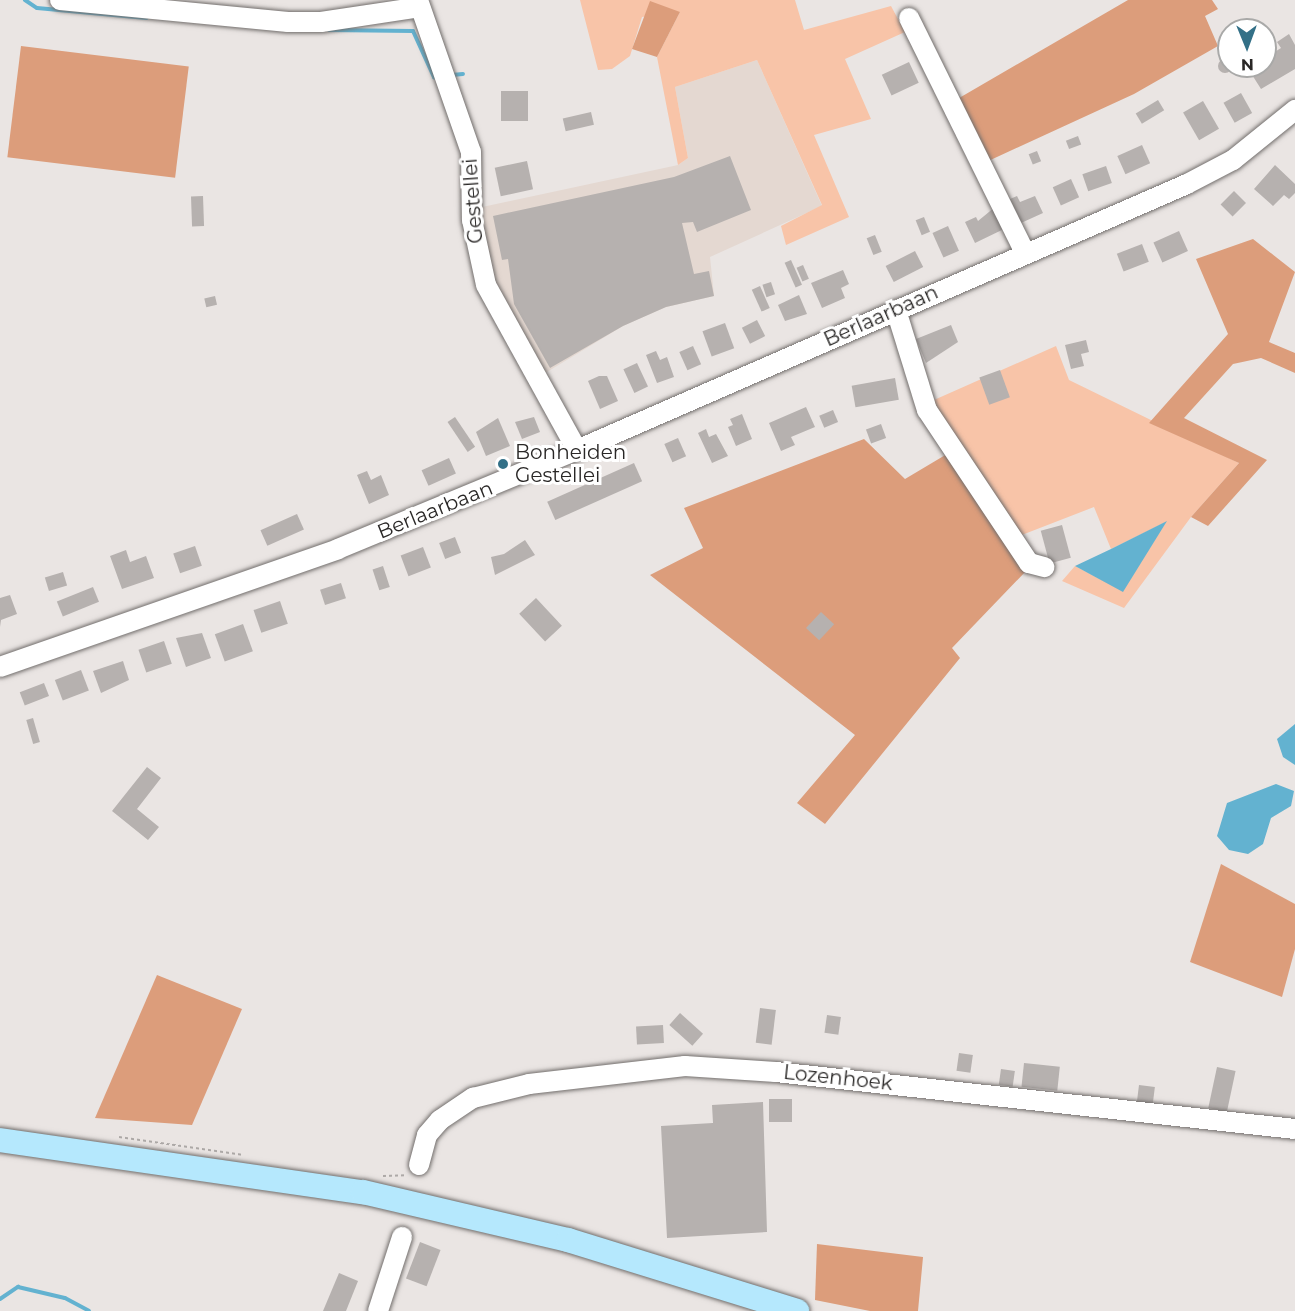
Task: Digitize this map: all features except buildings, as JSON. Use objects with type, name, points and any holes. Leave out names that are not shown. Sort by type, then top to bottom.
[{"type":"main road","points":[[0,1140],[363,1192],[568,1240],[797,1311]]},
{"type":"street","name":"Gestellei","points":[[60,0],[288,22],[321,22],[419,3],[471,152],[474,240],[486,285],[577,450]]},
{"type":"street","points":[[909,18],[1024,253]]},
{"type":"street","name":"Berlaarbaan","points":[[0,667],[338,549],[577,450],[1233,160],[1295,110]]},
{"type":"street","points":[[896,310],[927,410],[1029,563],[1044,567]]},
{"type":"street","name":"Lozenhoek","points":[[419,1165],[427,1135],[440,1119],[473,1098],[529,1084],[685,1066],[776,1072],[1295,1129]]},
{"type":"street","points":[[378,1311],[402,1237]]},
{"type":"path","points":[[114,1137],[252,1156]]},
{"type":"path","points":[[378,1176],[400,1179],[419,1165]]},
{"type":"shaded area","points":[[580,0],[795,0],[804,30],[891,6],[905,32],[845,59],[871,119],[814,135],[849,217],[786,245],[781,226],[822,205],[757,60],[675,87],[688,158],[678,165],[657,57],[680,12],[642,17],[630,56],[612,69],[598,70]]},
{"type":"shaded area","points":[[1128,0],[1212,0],[1218,9],[1205,16],[1217,47],[1134,94],[984,163],[954,101]]},
{"type":"shaded area","points":[[650,1],[680,12],[657,57],[632,49]]},
{"type":"shaded area","points":[[21,46],[189,67],[175,178],[7,157]]},
{"type":"shaded area","points":[[757,60],[822,206],[710,257],[714,296],[666,307],[623,326],[537,378],[501,314],[473,209],[678,165],[688,158],[675,87]]},
{"type":"shaded area","points":[[1253,239],[1295,272],[1269,342],[1295,353],[1295,373],[1261,358],[1233,364],[1184,418],[1267,460],[1208,526],[1191,517],[1239,463],[1149,423],[1228,334],[1196,259]]},
{"type":"shaded area","points":[[1056,346],[1069,380],[1239,463],[1191,517],[1124,608],[1062,581],[1075,566],[1123,591],[1166,522],[1111,549],[1094,507],[1006,541],[947,454],[934,400]]},
{"type":"shaded area","points":[[864,439],[905,479],[947,454],[1027,570],[952,648],[960,658],[825,824],[797,803],[855,735],[650,575],[703,548],[684,508]]},
{"type":"shaded area","points":[[1221,864],[1295,904],[1295,949],[1282,997],[1190,962]]},
{"type":"shaded area","points":[[157,975],[242,1009],[192,1125],[95,1118]]},
{"type":"shaded area","points":[[817,1244],[923,1257],[918,1311],[870,1311],[815,1300]]},
{"type":"water","points":[[1167,521],[1123,592],[1075,566],[1111,549]]},
{"type":"water","points":[[1295,724],[1295,765],[1283,757],[1277,739]]},
{"type":"water","points":[[1276,784],[1294,791],[1291,806],[1271,818],[1263,844],[1248,854],[1229,850],[1217,836],[1227,803]]},
{"type":"waterway","points":[[25,0],[37,8],[147,18]]},
{"type":"waterway","points":[[329,30],[413,31],[434,77],[438,77]]},
{"type":"waterway","points":[[452,75],[463,74]]},
{"type":"waterway","points":[[0,1299],[18,1287],[65,1298],[89,1311]]},
{"type":"place","name":"Bonheiden Gestellei","points":[[503,464]]}]
